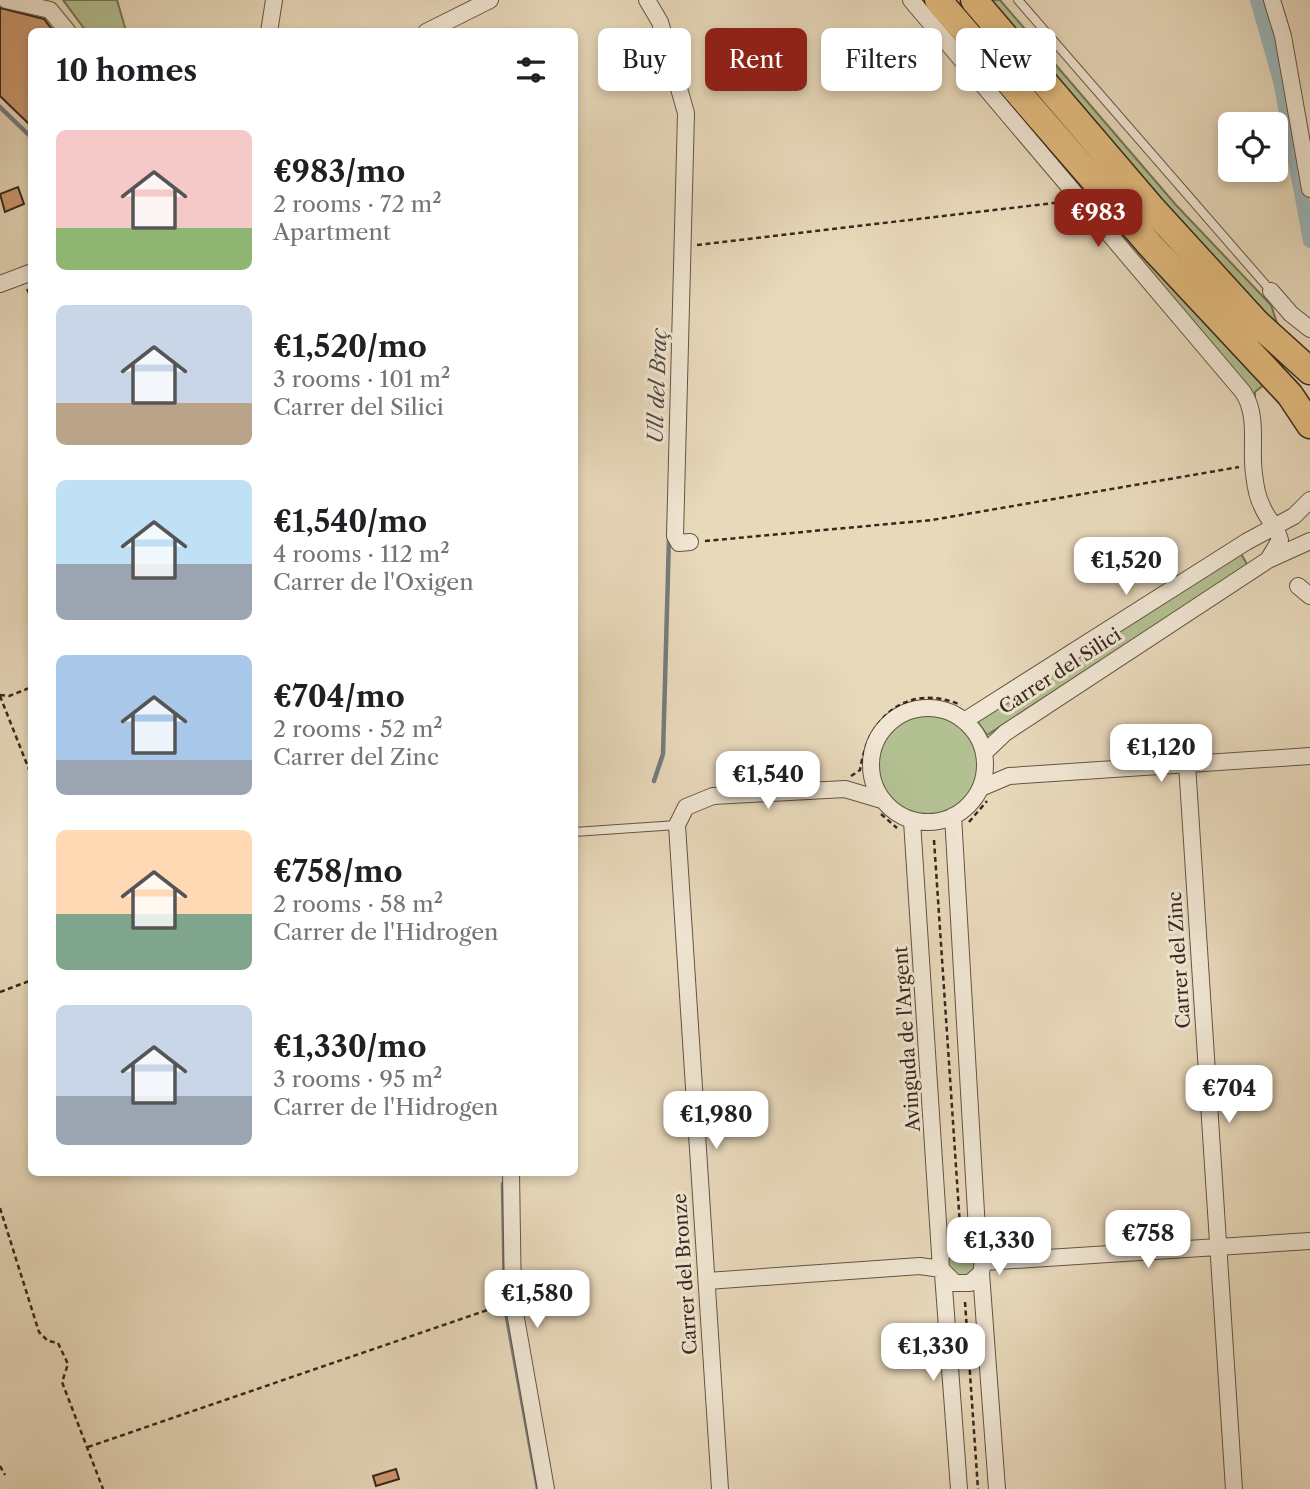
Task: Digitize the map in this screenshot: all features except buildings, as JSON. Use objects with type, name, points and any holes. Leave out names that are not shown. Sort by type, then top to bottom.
[{"type":"main road","points":[[938,0],[1158,254],[1290,395],[1310,425]]},
{"type":"main road","points":[[974,0],[1239,304],[1296,361],[1310,371]]},
{"type":"street","points":[[6,0],[50,10],[65,28]]},
{"type":"street","points":[[270,28],[274,0]]},
{"type":"street","points":[[434,28],[490,0]]},
{"type":"street","points":[[647,0],[660,22],[686,113],[674,536],[680,544],[690,542]]},
{"type":"street","points":[[911,0],[1249,401],[1253,465],[1262,506],[1276,525],[1280,540],[1268,560]]},
{"type":"street","points":[[1272,0],[1283,36],[1310,189]]},
{"type":"street","points":[[0,284],[28,274]]},
{"type":"street","points":[[1271,291],[1291,314],[1310,329]]},
{"type":"street","name":"Carrer del Silici","points":[[964,720],[1246,542],[1294,516],[1310,500]]},
{"type":"street","points":[[1246,542],[1258,521],[1262,506]]},
{"type":"street","name":"Carrer del Silici","points":[[985,758],[1005,733],[1268,560],[1310,541]]},
{"type":"street","points":[[677,825],[686,807],[713,796],[845,789],[882,800],[912,821],[935,822],[953,816],[974,800],[981,788],[985,758],[977,735],[964,720],[938,709],[909,711],[892,721],[880,736],[872,754],[871,771],[882,800]]},
{"type":"street","points":[[981,788],[1009,776],[1310,756]]},
{"type":"street","points":[[985,758],[1009,776]]},
{"type":"street","name":"Carrer del Zinc","points":[[1187,764],[1234,1489]]},
{"type":"street","points":[[845,789],[871,771]]},
{"type":"street","points":[[953,816],[997,1489]]},
{"type":"street","name":"Avinguda de l'Argent","points":[[912,821],[959,1489]]},
{"type":"street","name":"Carrer del Bronze","points":[[677,825],[720,1489]]},
{"type":"street","points":[[511,1176],[513,1301],[546,1489]]},
{"type":"street","points":[[942,1266],[951,1243],[966,1241],[981,1261]]},
{"type":"street","points":[[981,1261],[1310,1241]]},
{"type":"street","points":[[942,1266],[955,1283],[970,1283],[981,1261]]},
{"type":"street","points":[[707,1281],[942,1266]]},
{"type":"lane","points":[[1017,0],[1271,291]]},
{"type":"lane","points":[[578,832],[677,825]]},
{"type":"path","points":[[684,247],[1049,205],[1079,199]]},
{"type":"path","points":[[690,542],[932,520],[1253,465]]},
{"type":"path","points":[[28,689],[9,696],[0,696],[28,767]]},
{"type":"path","points":[[934,840],[960,1226]]},
{"type":"path","points":[[0,992],[28,982]]},
{"type":"path","points":[[0,1208],[39,1332],[48,1341],[58,1343],[68,1364],[62,1382],[79,1433],[88,1447],[103,1489]]},
{"type":"path","points":[[965,1301],[978,1489]]},
{"type":"path","points":[[88,1447],[499,1306]]},
{"type":"path","points":[[0,1466],[5,1475]]},
{"type":"green space","points":[[63,0],[117,0],[125,28],[84,28]]},
{"type":"green space","points":[[918,0],[927,0],[956,33],[956,45]]},
{"type":"green space","points":[[982,0],[1000,0],[1024,28],[1007,28]]},
{"type":"green space","points":[[1056,65],[1176,205],[1271,305],[1279,329],[1301,355],[1056,82]]},
{"type":"green space","points":[[995,91],[1008,91],[1266,383],[1255,392],[1255,399]]},
{"type":"green space","points":[[1240,552],[1248,566],[987,735],[977,721]]},
{"type":"green space","points":[[928,715],[947,719],[963,730],[974,746],[978,765],[974,784],[963,800],[947,811],[928,815],[909,811],[893,800],[882,784],[878,765],[882,746],[893,730],[909,719]]},
{"type":"green space","points":[[954,1248],[974,1251],[976,1272],[962,1279],[948,1271],[947,1256]]},
{"type":"waterway","points":[[1257,0],[1280,81],[1310,241]]},
{"type":"waterway","points":[[1260,0],[1282,73]]},
{"type":"waterway","points":[[1283,95],[1285,85]]},
{"type":"waterway","points":[[0,107],[28,134]]},
{"type":"waterway","name":"Ull del Braç","points":[[654,781],[663,754],[669,537]]},
{"type":"waterway","points":[[503,1184],[505,1306],[538,1489]]}]
